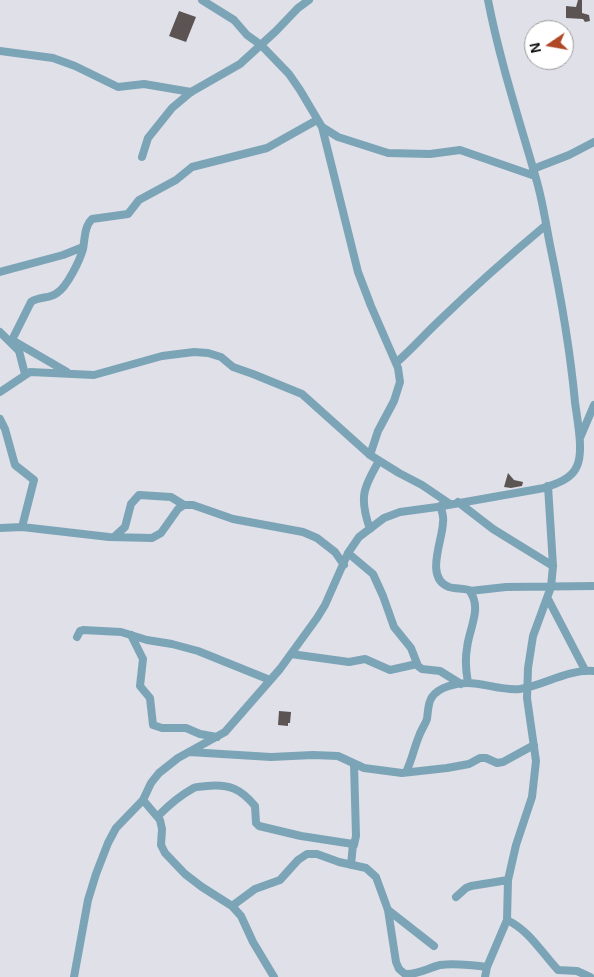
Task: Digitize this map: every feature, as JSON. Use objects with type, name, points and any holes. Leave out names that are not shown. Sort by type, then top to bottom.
[{"type":"street","points":[[202,0],[234,20],[247,35],[261,45],[289,74],[322,128],[358,272],[398,368],[400,382],[394,401],[378,431],[370,455]]},
{"type":"street","points":[[142,157],[148,138],[172,108],[191,92],[240,64],[261,45],[299,4],[309,0]]},
{"type":"street","points":[[74,977],[88,900],[108,843],[116,828],[143,800],[154,778],[178,758],[225,732],[270,680],[321,611],[348,553],[359,538],[384,518],[400,512],[557,484],[566,479],[577,468],[579,440],[571,357],[546,225],[534,172],[495,36],[488,0]]},
{"type":"street","points":[[0,51],[53,58],[75,66],[118,87],[144,84],[191,92]]},
{"type":"street","points":[[11,340],[31,302],[61,291],[77,264],[87,226],[92,219],[128,214],[138,200],[176,180],[192,167],[267,148],[317,120]]},
{"type":"street","points":[[322,128],[347,140],[388,153],[430,154],[460,150],[534,172],[594,142]]},
{"type":"street","points":[[396,363],[486,276],[546,225]]},
{"type":"street","points":[[0,272],[63,255],[83,247]]},
{"type":"street","points":[[0,332],[71,374]]},
{"type":"street","points":[[11,340],[19,351],[25,374]]},
{"type":"street","points":[[0,392],[25,374],[37,371],[94,375],[162,356],[194,352],[208,353],[221,357],[233,367],[302,394],[370,455],[454,503],[552,566]]},
{"type":"street","points":[[579,440],[594,405]]},
{"type":"street","points":[[0,418],[6,429],[15,465],[34,480],[22,527]]},
{"type":"street","points":[[370,529],[364,512],[364,492],[379,461]]},
{"type":"street","points":[[485,977],[487,967],[507,920],[508,880],[516,845],[532,797],[536,761],[530,723],[527,688],[528,668],[533,636],[551,587],[552,566],[548,486]]},
{"type":"street","points":[[114,537],[125,526],[131,504],[139,495],[167,496],[184,505],[193,505],[251,524],[303,532],[317,538],[335,552],[344,565]]},
{"type":"street","points":[[0,528],[22,527],[114,537],[155,537],[161,533],[178,509],[184,505]]},
{"type":"street","points":[[440,506],[444,523],[438,548],[437,574],[443,583],[450,587],[466,589],[470,592],[475,610],[466,648],[464,684]]},
{"type":"street","points":[[348,553],[373,574],[394,628],[411,648],[417,664],[422,668],[440,671],[464,684]]},
{"type":"street","points":[[470,592],[506,587],[594,586]]},
{"type":"street","points":[[548,599],[585,670]]},
{"type":"street","points":[[77,637],[80,631],[84,630],[122,632],[147,640],[198,651],[270,680]]},
{"type":"street","points":[[131,635],[143,659],[140,686],[150,698],[153,725],[162,728],[181,727],[200,734],[218,737]]},
{"type":"street","points":[[291,654],[348,662],[365,659],[390,670],[417,664]]},
{"type":"street","points":[[406,772],[413,759],[431,698],[452,685],[464,684],[502,689],[527,688],[585,670],[594,671]]},
{"type":"street","points":[[188,752],[271,757],[338,756],[364,768],[406,772],[456,767],[469,764],[480,758],[486,758],[497,763],[503,762],[534,745]]},
{"type":"street","points":[[351,865],[356,836],[354,764]]},
{"type":"street","points":[[158,816],[174,800],[194,787],[219,785],[232,787],[242,793],[255,806],[256,823],[259,826],[301,836],[354,844]]},
{"type":"street","points":[[143,800],[158,816],[162,829],[161,845],[169,858],[202,887],[232,906],[241,916],[253,942],[274,977]]},
{"type":"street","points":[[232,906],[255,889],[280,880],[294,864],[307,854],[317,854],[366,868],[376,877],[388,910],[396,962],[399,969],[405,974],[418,973],[449,964],[487,967]]},
{"type":"street","points":[[456,897],[471,886],[508,880]]},
{"type":"street","points":[[388,910],[434,946]]},
{"type":"street","points":[[507,920],[517,925],[529,935],[558,970],[577,970],[590,977],[594,975]]},
{"type":"building","points":[[578,0],[582,0],[582,13],[589,15],[590,21],[585,22],[583,19],[566,18],[566,6],[576,7]]},
{"type":"building","points":[[179,11],[196,17],[186,42],[169,36]]},
{"type":"building","points":[[508,473],[514,480],[523,482],[522,486],[504,487]]},
{"type":"building","points":[[279,711],[291,712],[288,726],[278,725]]}]
